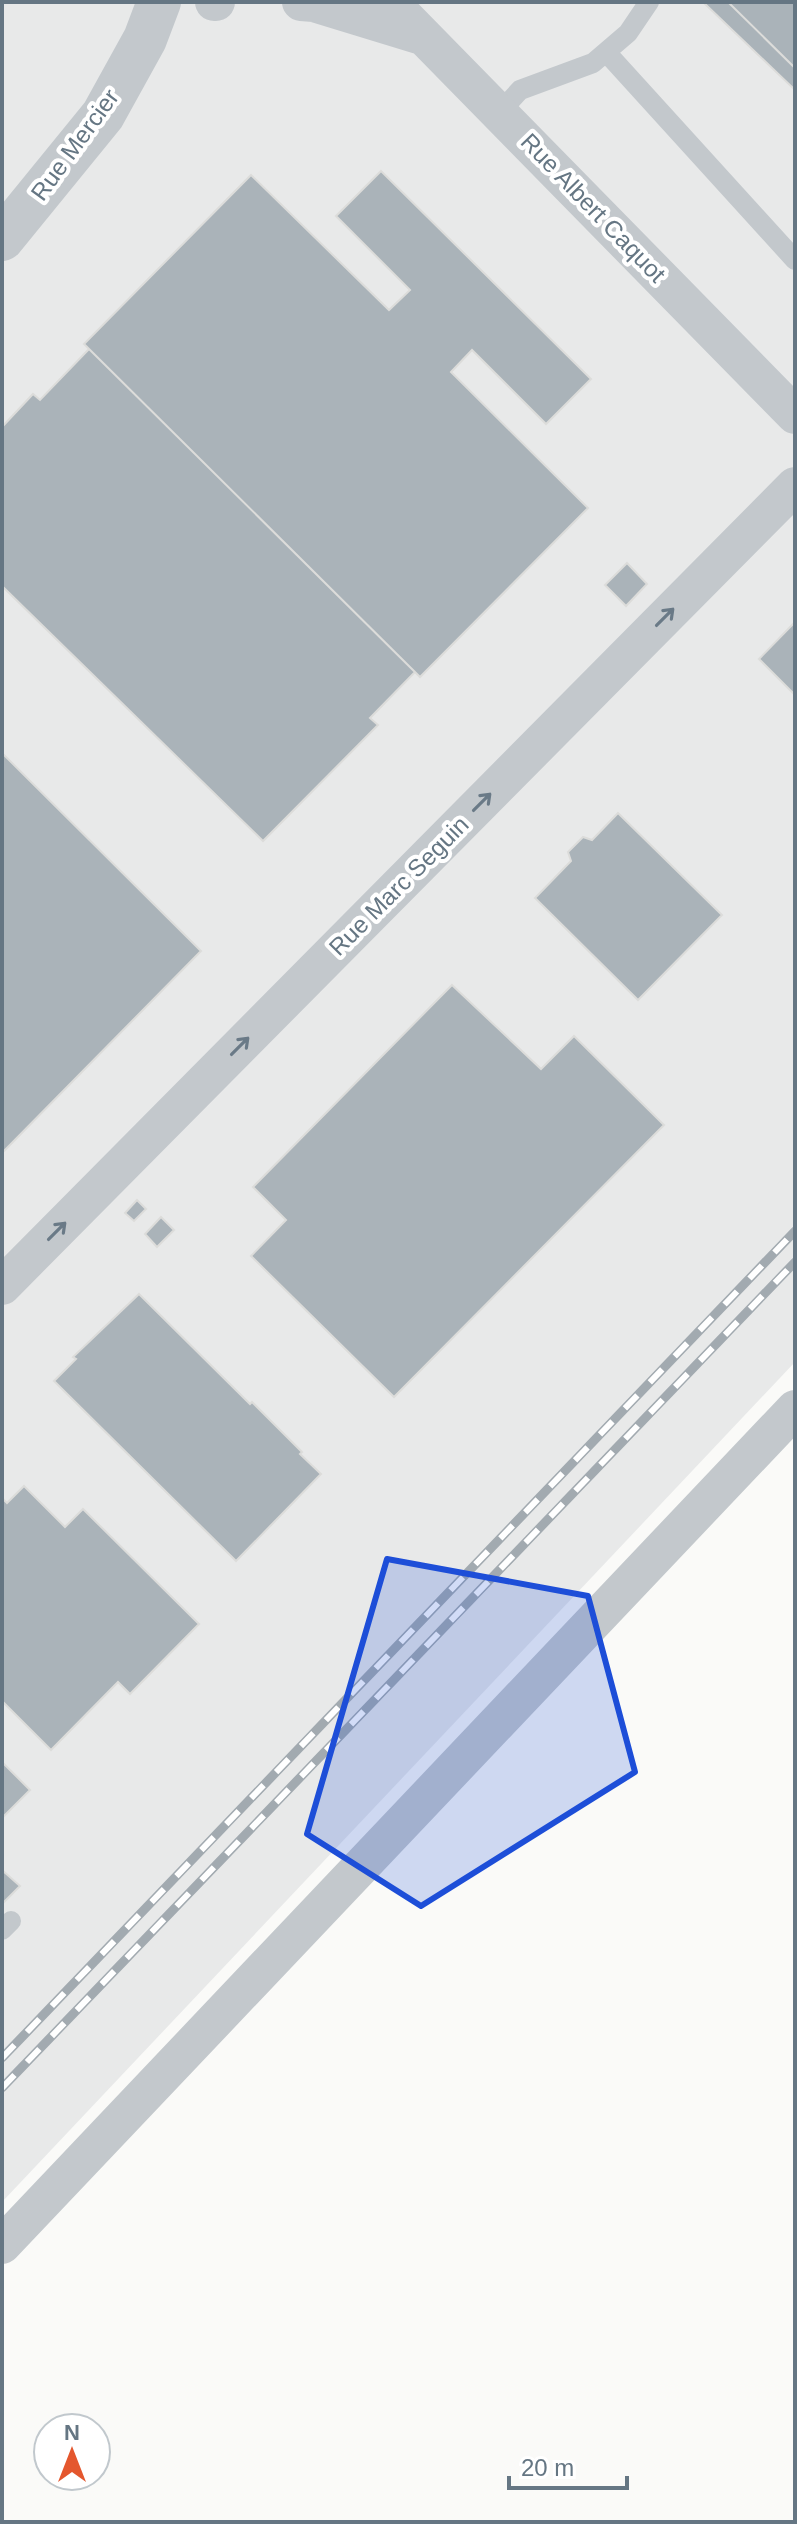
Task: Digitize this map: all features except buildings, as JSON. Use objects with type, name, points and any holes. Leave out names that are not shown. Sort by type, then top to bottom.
[{"type":"street","name":"Rue Mercier","points":[[2,239],[103,115],[145,39],[159,2]]},
{"type":"street","points":[[301,2],[314,3],[426,37]]},
{"type":"street","name":"Rue Albert Caquot","points":[[390,2],[795,415]]},
{"type":"street","name":"Rue Marc Seguin","points":[[2,1286],[795,486]]},
{"type":"street","points":[[2,2245],[795,1409]]},
{"type":"lane","points":[[500,112],[520,90],[593,63],[628,33],[649,2]]},
{"type":"lane","points":[[606,52],[795,260]]},
{"type":"highlighted area","points":[[387,1559],[588,1596],[635,1772],[421,1906],[307,1834]]},
{"type":"shaded area","points":[[2,2],[795,2],[795,1362],[2,2202]]},
{"type":"railway","points":[[2,2058],[795,1231]]},
{"type":"railway","points":[[2,2088],[795,1262]]}]
